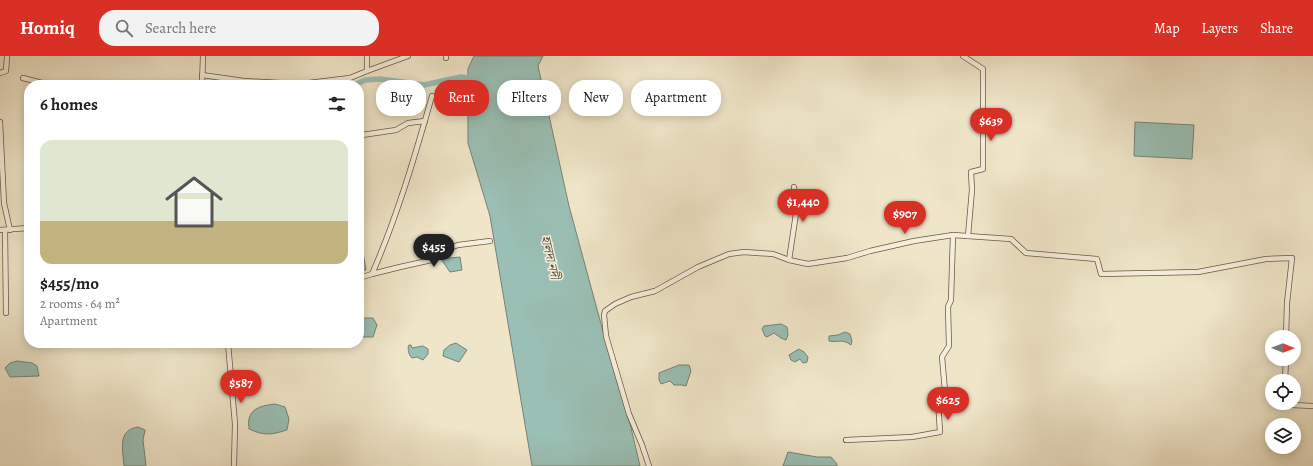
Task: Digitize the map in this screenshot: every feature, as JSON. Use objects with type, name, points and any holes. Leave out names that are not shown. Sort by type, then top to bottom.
[{"type":"street","points":[[0,73],[6,71],[7,56]]},
{"type":"street","points":[[202,80],[203,56]]},
{"type":"street","points":[[366,56],[367,72]]},
{"type":"street","points":[[333,80],[350,78],[408,56]]},
{"type":"street","points":[[963,56],[983,69],[983,169],[971,172],[972,190],[968,236]]},
{"type":"street","points":[[202,75],[237,80]]},
{"type":"street","points":[[23,78],[31,80]]},
{"type":"street","points":[[372,274],[384,246],[432,96]]},
{"type":"street","points":[[364,135],[396,130],[408,123],[425,121]]},
{"type":"street","points":[[0,122],[5,230],[6,313]]},
{"type":"street","points":[[789,260],[797,207],[794,187]]},
{"type":"street","points":[[5,230],[24,228]]},
{"type":"street","points":[[846,440],[912,437],[940,432],[938,400],[944,390],[942,357],[950,346],[948,307],[951,300],[953,235]]},
{"type":"street","points":[[649,466],[629,414],[606,336],[605,311],[615,304],[631,297],[655,291],[698,267],[729,254],[744,252],[773,254],[789,260],[808,264],[846,258],[914,241],[953,235],[1011,239],[1026,253],[1097,259],[1101,274],[1198,272],[1266,259],[1292,258],[1287,302],[1286,330]]},
{"type":"street","points":[[364,276],[400,266],[436,260],[445,250],[458,245],[490,241]]},
{"type":"street","points":[[228,348],[235,424],[234,466]]},
{"type":"street","points":[[1301,405],[1313,406]]},
{"type":"water","name":"হালদা নদী","points":[[474,56],[543,56],[538,66],[541,80],[497,80],[497,116],[549,116],[569,206],[610,357],[628,415],[640,466],[532,466],[490,216],[468,143],[468,116],[489,116],[489,80],[468,80],[468,69]]},
{"type":"water","points":[[1135,122],[1194,125],[1192,159],[1134,156]]},
{"type":"water","points":[[460,257],[462,270],[450,272],[441,259]]},
{"type":"water","points":[[364,258],[366,270],[364,270]]},
{"type":"water","points":[[364,318],[373,318],[377,325],[373,337],[364,337]]},
{"type":"water","points":[[781,324],[787,327],[788,335],[786,340],[774,333],[767,337],[765,336],[762,329],[764,326]]},
{"type":"water","points":[[845,332],[850,334],[852,341],[851,345],[842,341],[829,341],[829,336],[838,335]]},
{"type":"water","points":[[456,343],[467,350],[459,362],[443,356],[444,350],[450,345]]},
{"type":"water","points":[[409,345],[411,345],[412,348],[423,346],[428,349],[428,354],[423,360],[417,357],[412,358],[408,348]]},
{"type":"water","points":[[799,349],[808,357],[807,362],[803,363],[800,359],[795,362],[791,360],[789,355]]},
{"type":"water","points":[[17,361],[32,363],[37,366],[39,376],[10,377],[5,368],[10,363]]},
{"type":"water","points":[[679,365],[689,365],[691,371],[686,386],[674,385],[670,381],[661,384],[659,380],[659,373]]},
{"type":"water","points":[[275,404],[285,407],[289,419],[287,430],[268,434],[259,433],[249,429],[250,415],[256,409]]},
{"type":"water","points":[[138,427],[145,430],[143,440],[146,466],[124,466],[122,447],[124,436],[131,429]]},
{"type":"water","points":[[788,452],[817,457],[831,457],[837,466],[783,466]]},
{"type":"waterway","points":[[364,80],[380,79],[424,85],[461,77],[475,79]]}]
